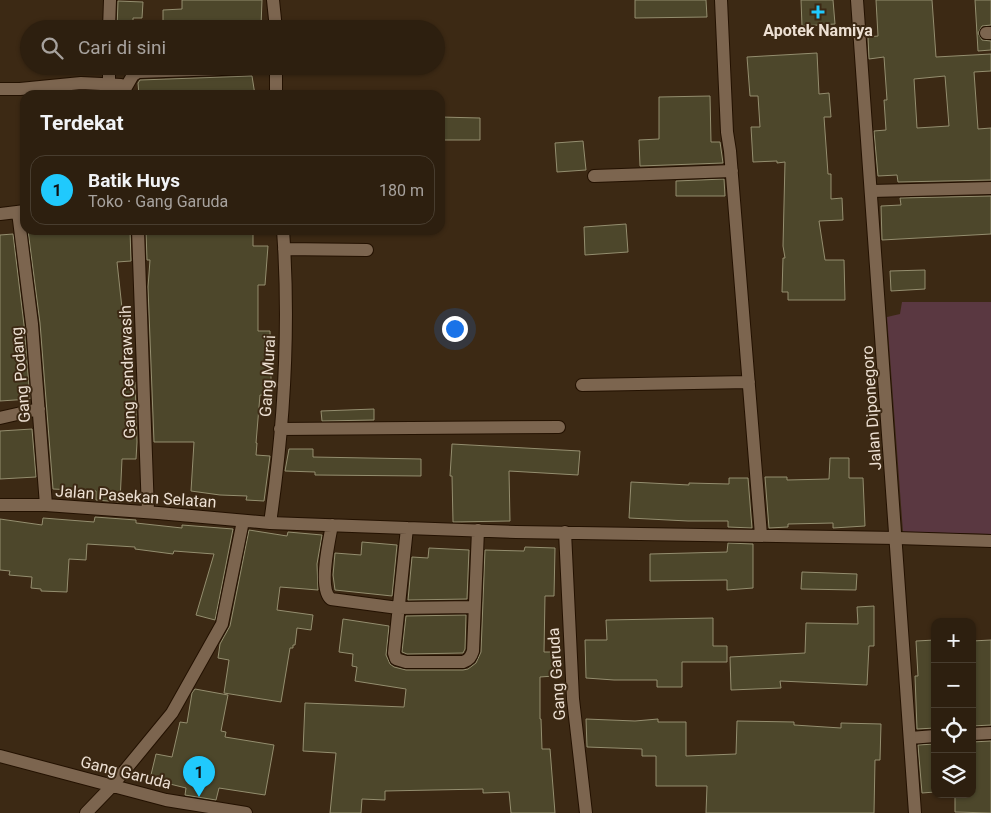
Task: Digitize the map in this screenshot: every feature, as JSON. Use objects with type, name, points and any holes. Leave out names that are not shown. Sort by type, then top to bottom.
[{"type":"street","points":[[109,20],[110,0]]},
{"type":"street","points":[[273,0],[275,20]]},
{"type":"street","points":[[721,0],[727,132],[732,171],[761,535]]},
{"type":"street","name":"Jalan Diponegoro","points":[[858,0],[915,813]]},
{"type":"street","points":[[109,75],[109,85]]},
{"type":"street","points":[[127,90],[132,75]]},
{"type":"street","points":[[276,75],[276,90]]},
{"type":"street","points":[[0,89],[81,83],[120,85],[124,90]]},
{"type":"street","points":[[594,176],[732,171]]},
{"type":"street","points":[[871,191],[991,188]]},
{"type":"street","points":[[0,214],[20,211]]},
{"type":"street","name":"Gang Podang","points":[[23,235],[40,409],[46,505]]},
{"type":"street","name":"Gang Cendrawasih","points":[[138,235],[148,512]]},
{"type":"street","name":"Gang Murai","points":[[270,523],[277,475],[286,312],[283,235]]},
{"type":"street","points":[[284,249],[367,250]]},
{"type":"street","points":[[582,385],[749,382]]},
{"type":"street","points":[[0,418],[40,409]]},
{"type":"street","points":[[280,429],[559,427]]},
{"type":"street","name":"Jalan Pasekan Selatan","points":[[0,505],[46,505],[270,523],[406,528],[991,541]]},
{"type":"street","points":[[86,813],[112,786],[172,713],[222,624],[243,521]]},
{"type":"street","points":[[332,525],[325,566],[327,596],[337,601],[398,608],[474,607]]},
{"type":"street","points":[[406,528],[394,653],[396,659],[406,662],[463,662],[468,660],[474,650],[478,530]]},
{"type":"street","name":"Gang Garuda","points":[[565,532],[573,699],[586,813]]},
{"type":"street","points":[[976,734],[991,734]]},
{"type":"street","points":[[910,738],[931,736]]},
{"type":"street","name":"Gang Garuda","points":[[0,756],[166,800],[238,812]]},
{"type":"shaded area","points":[[902,302],[991,302],[991,534],[903,532],[887,317],[900,314]]},
{"type":"building","points":[[182,0],[262,0],[261,20],[163,20],[163,10],[182,9]]},
{"type":"building","points":[[635,0],[706,0],[707,17],[635,18]]},
{"type":"building","name":"Apotek Namiya","points":[[801,0],[833,0],[835,24],[802,26]]},
{"type":"building","points":[[876,0],[932,0],[936,57],[991,54],[991,71],[974,72],[978,129],[991,128],[991,180],[898,182],[897,175],[878,176],[874,131],[886,130],[884,100],[887,100],[884,57],[869,59],[868,37],[878,36]],"holes":[[[945,76],[949,126],[917,128],[914,79]]]},
{"type":"building","points":[[975,0],[991,0],[991,25],[982,26],[978,33],[982,40],[991,41],[991,50],[978,51]]},
{"type":"building","points":[[118,1],[143,2],[142,18],[117,20]]},
{"type":"building","points":[[817,53],[819,94],[829,93],[831,117],[824,117],[828,174],[831,174],[831,199],[842,198],[843,220],[819,221],[825,260],[844,260],[845,300],[788,300],[788,292],[782,292],[783,258],[785,258],[783,246],[785,162],[753,162],[751,127],[760,127],[758,96],[750,96],[747,57]]},
{"type":"building","points":[[252,76],[254,90],[139,90],[138,83],[140,80]]},
{"type":"building","points":[[710,96],[711,142],[720,142],[723,163],[640,166],[639,140],[659,139],[659,97]]},
{"type":"building","points":[[445,117],[480,118],[480,140],[445,140]]},
{"type":"building","points":[[583,141],[586,170],[557,172],[555,143]]},
{"type":"building","points":[[724,179],[725,196],[676,196],[676,181]]},
{"type":"building","points":[[991,196],[991,234],[882,240],[881,206],[901,205],[900,198]]},
{"type":"building","points":[[626,224],[628,252],[585,255],[584,227]]},
{"type":"building","points":[[13,234],[24,325],[30,399],[0,401],[0,235]]},
{"type":"building","points":[[29,235],[130,235],[131,261],[117,262],[130,382],[135,382],[137,442],[136,459],[122,459],[120,502],[96,500],[96,491],[53,489],[40,323]]},
{"type":"building","points":[[146,235],[253,235],[253,246],[268,246],[265,285],[258,285],[258,331],[270,331],[271,395],[260,395],[256,443],[256,455],[270,456],[264,501],[246,500],[247,496],[191,491],[194,442],[154,442],[148,287],[150,260],[147,260]]},
{"type":"building","points":[[925,270],[925,289],[891,291],[890,271]]},
{"type":"building","points":[[374,409],[374,420],[322,421],[321,411]]},
{"type":"building","points":[[32,429],[36,477],[0,479],[0,431]]},
{"type":"building","points":[[452,444],[580,451],[578,475],[509,471],[510,521],[453,522],[452,476],[450,476]]},
{"type":"building","points":[[289,449],[313,449],[313,457],[421,459],[421,476],[315,475],[315,472],[285,471]]},
{"type":"building","points":[[830,458],[849,458],[849,478],[863,478],[865,526],[833,528],[833,523],[788,524],[788,527],[769,528],[765,477],[787,477],[787,480],[829,479]]},
{"type":"building","points":[[729,478],[748,478],[752,528],[728,527],[728,521],[629,518],[631,482],[689,485],[689,483],[729,484]]},
{"type":"building","points":[[95,517],[136,520],[136,523],[182,528],[182,525],[233,529],[215,620],[196,615],[214,554],[174,551],[173,554],[135,549],[135,547],[87,544],[86,560],[69,559],[67,592],[41,591],[41,589],[31,588],[32,577],[9,575],[10,571],[0,570],[0,519],[42,525],[43,518],[94,522]]},
{"type":"building","points":[[249,530],[287,536],[288,532],[322,535],[317,564],[318,590],[280,587],[277,610],[313,615],[311,630],[297,628],[295,645],[293,645],[293,648],[290,648],[281,702],[224,693],[229,660],[218,658],[220,644],[230,626]]},
{"type":"building","points":[[362,542],[397,545],[392,596],[335,590],[333,575],[335,553],[361,555]]},
{"type":"building","points":[[728,543],[753,544],[753,588],[727,590],[727,580],[650,581],[650,554],[727,552]]},
{"type":"building","points":[[525,547],[555,548],[554,596],[545,596],[544,652],[553,652],[554,676],[540,677],[540,719],[542,749],[550,749],[555,813],[511,813],[509,792],[483,793],[483,789],[385,791],[385,800],[362,799],[361,813],[330,813],[336,753],[303,751],[305,703],[404,707],[406,689],[355,681],[357,667],[352,666],[353,654],[339,652],[343,619],[389,626],[386,655],[390,664],[394,667],[406,670],[468,669],[476,663],[481,652],[485,550],[524,551]]},
{"type":"building","points":[[429,548],[469,550],[467,599],[408,600],[412,557],[428,558]]},
{"type":"building","points":[[802,572],[857,574],[856,590],[801,589]]},
{"type":"building","points":[[874,606],[874,646],[869,646],[867,685],[780,681],[781,688],[731,690],[730,657],[805,653],[806,623],[858,624],[857,607]]},
{"type":"building","points":[[466,615],[465,649],[463,653],[407,654],[402,652],[406,616]]},
{"type":"building","points":[[713,618],[713,646],[727,646],[727,662],[682,662],[682,687],[657,687],[657,680],[586,678],[585,640],[607,640],[606,620]]},
{"type":"building","points":[[931,640],[931,728],[917,729],[915,676],[918,676],[916,641]]},
{"type":"building","points":[[991,640],[991,725],[976,726],[976,641]]},
{"type":"building","points":[[195,689],[228,695],[221,731],[226,732],[225,737],[274,745],[265,795],[219,788],[216,800],[185,795],[186,788],[150,779],[156,754],[172,757],[180,722],[187,723],[192,693]]},
{"type":"building","points":[[586,719],[635,721],[658,719],[658,722],[686,722],[686,756],[736,754],[737,721],[794,722],[794,725],[841,728],[841,723],[881,724],[880,760],[875,760],[874,813],[706,813],[707,786],[656,786],[656,756],[642,756],[642,749],[587,747]]},
{"type":"building","points":[[991,741],[991,813],[955,812],[955,798],[976,798],[976,742]]},
{"type":"building","points":[[931,744],[931,792],[922,793],[918,745]]},
{"type":"place","name":"Apotek Namiya","points":[[818,12]]},
{"type":"place","name":"Batik Huys","points":[[199,797]]}]
